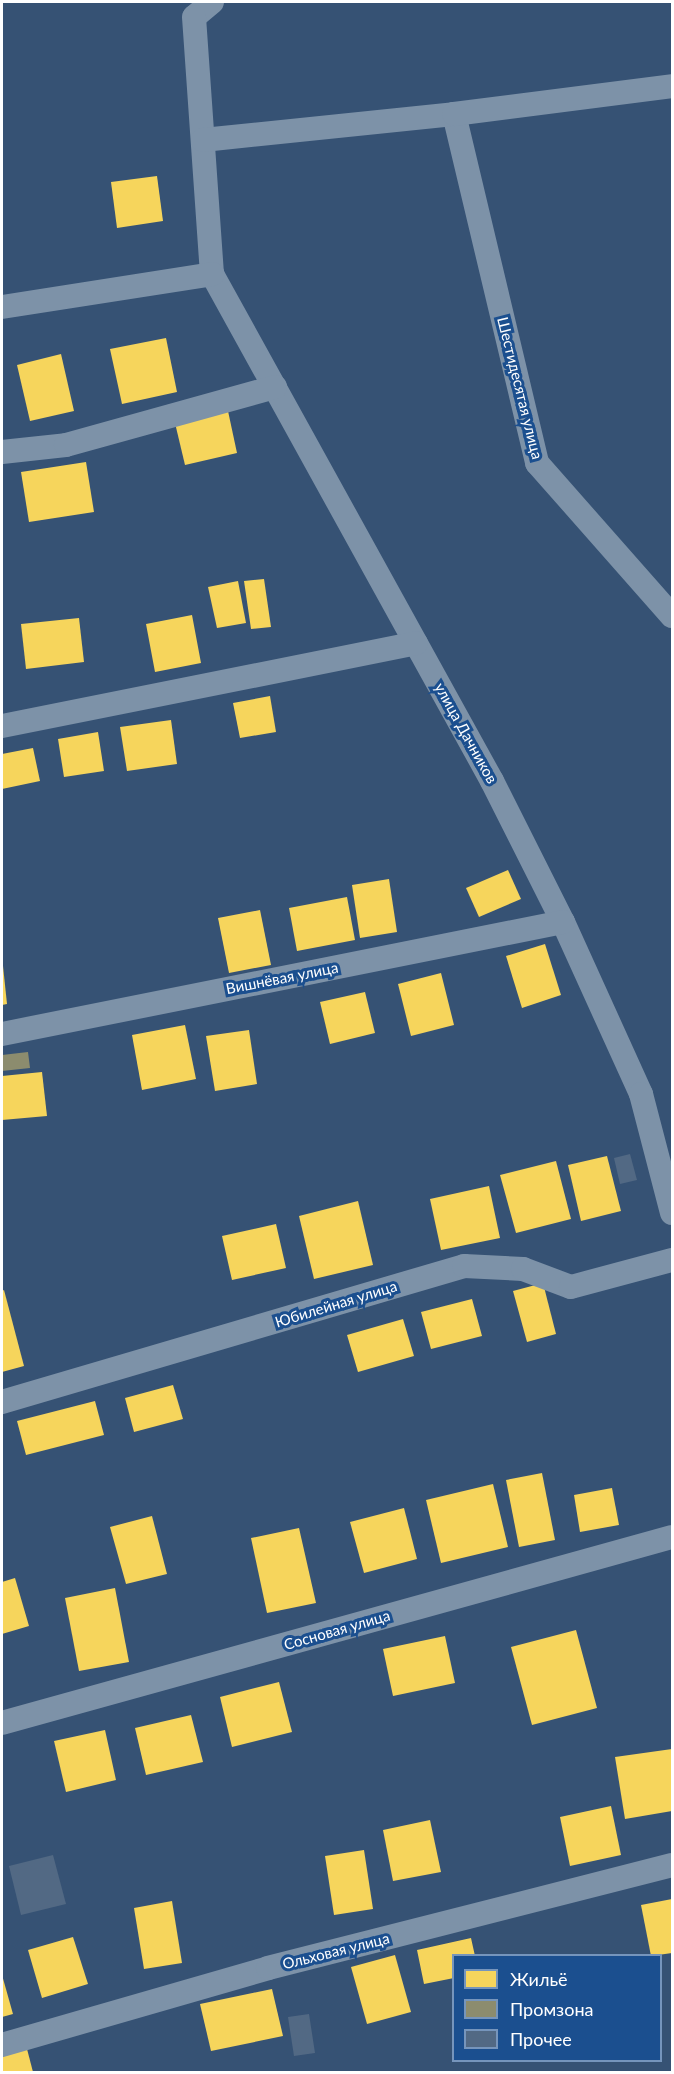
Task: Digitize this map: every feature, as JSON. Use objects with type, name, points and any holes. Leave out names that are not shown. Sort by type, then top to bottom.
[{"type":"street","points":[[2,307],[213,274],[194,17],[212,2]]},
{"type":"street","points":[[203,140],[454,114],[672,86]]},
{"type":"street","name":"Шестидесятая улица","points":[[454,114],[537,463],[672,616]]},
{"type":"street","name":"улица Дачников","points":[[213,274],[492,781],[563,922],[641,1094],[672,1213]]},
{"type":"street","points":[[2,452],[66,445],[275,387]]},
{"type":"street","points":[[2,726],[416,643]]},
{"type":"street","name":"Вишнёвая улица","points":[[2,1034],[563,922]]},
{"type":"street","name":"Юбилейная улица","points":[[2,1402],[464,1266],[523,1269],[571,1287],[672,1260]]},
{"type":"street","name":"Сосновая улица","points":[[2,1723],[672,1537]]},
{"type":"street","name":"Ольховая улица","points":[[2,2045],[268,1968],[672,1866]]},
{"type":"building: Жильё","points":[[157,176],[163,221],[117,228],[111,182]]},
{"type":"building: Жильё","points":[[166,338],[177,392],[122,404],[110,349]]},
{"type":"building: Жильё","points":[[61,354],[74,411],[30,421],[17,365]]},
{"type":"building: Жильё","points":[[228,411],[237,453],[185,465],[175,423]]},
{"type":"building: Жильё","points":[[86,462],[94,512],[29,522],[21,472]]},
{"type":"building: Жильё","points":[[264,579],[271,627],[251,629],[244,581]]},
{"type":"building: Жильё","points":[[238,581],[246,623],[217,628],[208,587]]},
{"type":"building: Жильё","points":[[192,615],[201,663],[155,672],[146,624]]},
{"type":"building: Жильё","points":[[79,618],[84,662],[26,669],[21,624]]},
{"type":"building: Жильё","points":[[270,696],[276,732],[240,738],[233,703]]},
{"type":"building: Жильё","points":[[171,720],[177,764],[127,771],[120,727]]},
{"type":"building: Жильё","points":[[98,732],[104,771],[64,777],[58,739]]},
{"type":"building: Жильё","points":[[33,748],[40,781],[2,789],[2,754]]},
{"type":"building: Жильё","points":[[508,870],[521,899],[479,917],[466,888]]},
{"type":"building: Жильё","points":[[389,879],[397,932],[360,938],[352,885]]},
{"type":"building: Жильё","points":[[347,897],[355,940],[297,951],[289,908]]},
{"type":"building: Жильё","points":[[260,910],[271,965],[229,973],[218,918]]},
{"type":"building: Жильё","points":[[545,944],[561,995],[522,1008],[506,956]]},
{"type":"building: Жильё","points":[[2,967],[7,1004],[2,1005]]},
{"type":"building: Жильё","points":[[441,973],[454,1025],[411,1036],[398,984]]},
{"type":"building: Жильё","points":[[365,992],[375,1033],[330,1044],[320,1002]]},
{"type":"building: Жильё","points":[[185,1025],[196,1079],[142,1090],[132,1035]]},
{"type":"building: Жильё","points":[[249,1030],[257,1084],[215,1091],[206,1036]]},
{"type":"building: Жильё","points":[[42,1072],[47,1116],[2,1120],[2,1076]]},
{"type":"building: Жильё","points":[[607,1156],[621,1211],[581,1221],[568,1165]]},
{"type":"building: Жильё","points":[[556,1161],[571,1219],[516,1233],[500,1175]]},
{"type":"building: Жильё","points":[[489,1186],[500,1238],[441,1250],[430,1199]]},
{"type":"building: Жильё","points":[[358,1201],[373,1265],[314,1279],[299,1216]]},
{"type":"building: Жильё","points":[[276,1224],[286,1268],[232,1280],[222,1236]]},
{"type":"building: Жильё","points":[[543,1283],[556,1334],[527,1342],[513,1291]]},
{"type":"building: Жильё","points":[[4,1290],[24,1366],[2,1372],[2,1291]]},
{"type":"building: Жильё","points":[[472,1299],[482,1336],[431,1349],[421,1312]]},
{"type":"building: Жильё","points":[[403,1319],[414,1356],[358,1372],[347,1335]]},
{"type":"building: Жильё","points":[[173,1385],[183,1419],[134,1432],[125,1398]]},
{"type":"building: Жильё","points":[[95,1401],[104,1435],[26,1455],[17,1421]]},
{"type":"building: Жильё","points":[[542,1473],[555,1540],[519,1547],[506,1480]]},
{"type":"building: Жильё","points":[[493,1484],[508,1547],[441,1563],[426,1500]]},
{"type":"building: Жильё","points":[[612,1488],[619,1525],[580,1532],[574,1495]]},
{"type":"building: Жильё","points":[[404,1508],[417,1559],[364,1573],[350,1522]]},
{"type":"building: Жильё","points":[[152,1516],[167,1574],[126,1584],[110,1527]]},
{"type":"building: Жильё","points":[[299,1528],[316,1603],[267,1613],[251,1538]]},
{"type":"building: Жильё","points":[[15,1578],[29,1626],[2,1634],[2,1582]]},
{"type":"building: Жильё","points":[[115,1588],[129,1662],[79,1671],[65,1598]]},
{"type":"building: Жильё","points":[[576,1630],[597,1708],[532,1725],[511,1647]]},
{"type":"building: Жильё","points":[[445,1636],[455,1683],[393,1696],[383,1649]]},
{"type":"building: Жильё","points":[[279,1682],[292,1732],[232,1747],[220,1697]]},
{"type":"building: Жильё","points":[[191,1715],[203,1762],[146,1775],[135,1728]]},
{"type":"building: Жильё","points":[[105,1730],[116,1780],[66,1792],[54,1741]]},
{"type":"building: Жильё","points":[[672,1749],[672,1811],[625,1819],[615,1757]]},
{"type":"building: Жильё","points":[[611,1806],[621,1855],[570,1866],[560,1817]]},
{"type":"building: Жильё","points":[[430,1820],[441,1872],[393,1881],[383,1830]]},
{"type":"building: Жильё","points":[[364,1850],[373,1909],[334,1915],[325,1856]]},
{"type":"building: Жильё","points":[[672,1899],[672,1953],[651,1954],[641,1905]]},
{"type":"building: Жильё","points":[[172,1901],[182,1963],[144,1969],[134,1908]]},
{"type":"building: Жильё","points":[[73,1937],[88,1984],[42,1998],[28,1950]]},
{"type":"building: Жильё","points":[[471,1938],[475,1954],[452,1954],[452,1978],[424,1984],[417,1950]]},
{"type":"building: Жильё","points":[[395,1955],[411,2012],[367,2024],[351,1967]]},
{"type":"building: Жильё","points":[[2,1975],[13,2014],[2,2017]]},
{"type":"building: Жильё","points":[[272,1989],[283,2036],[211,2051],[200,2004]]},
{"type":"building: Жильё","points":[[27,2049],[33,2072],[2,2072],[2,2055]]},
{"type":"building: Промзона","points":[[28,1052],[30,1068],[2,1071],[2,1055]]},
{"type":"building: Прочее","points":[[630,1154],[637,1180],[620,1184],[614,1158]]},
{"type":"building: Прочее","points":[[53,1855],[66,1904],[21,1915],[9,1866]]},
{"type":"building: Прочее","points":[[309,2014],[315,2053],[294,2056],[288,2017]]}]
